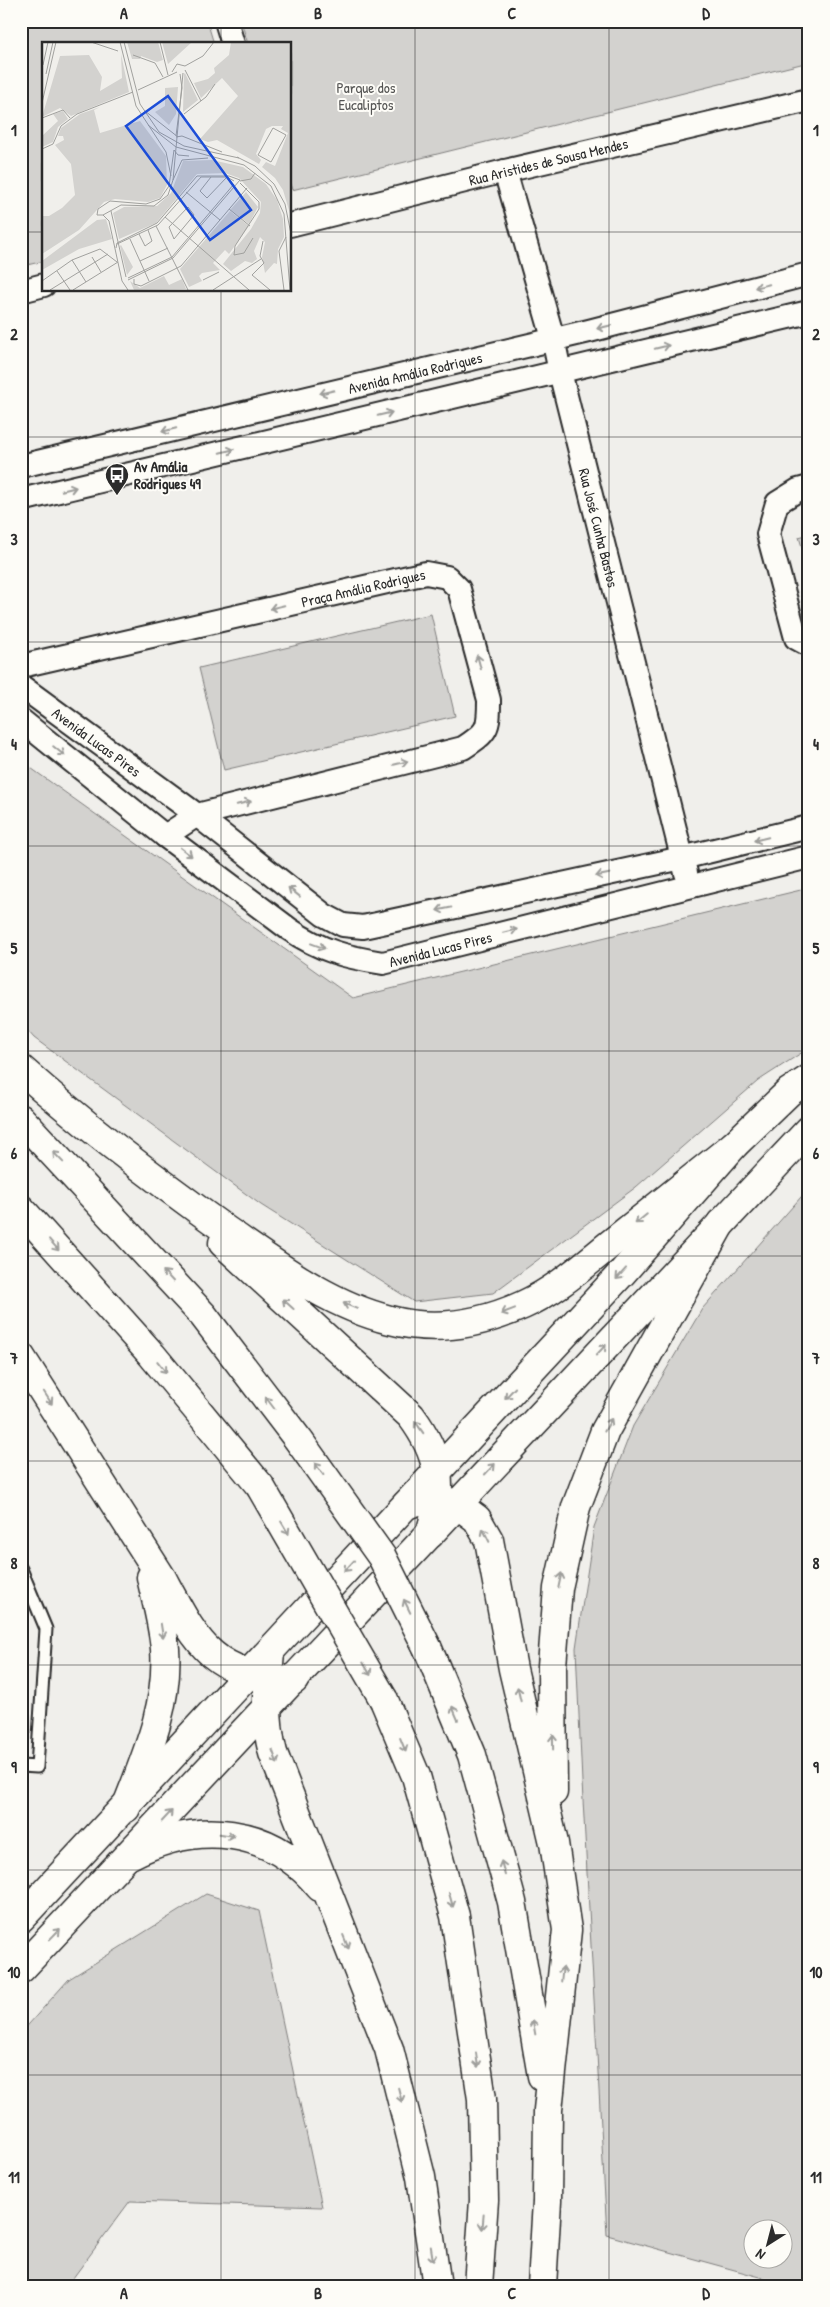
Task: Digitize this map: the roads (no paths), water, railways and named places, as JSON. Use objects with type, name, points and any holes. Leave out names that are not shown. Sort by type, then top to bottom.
[{"type":"main road","points":[[21,1069],[167,1187],[284,1271],[334,1299],[391,1321],[422,1326],[452,1325],[503,1313],[525,1304],[564,1280],[734,1145]]},
{"type":"main road","points":[[437,2286],[421,2177],[389,2049],[273,1753],[268,1732],[266,1709],[270,1678],[270,1652],[622,1273],[734,1145],[789,1092],[809,1079]]},
{"type":"main road","points":[[21,1119],[204,1315],[300,1442],[382,1557],[428,1649],[472,1755],[512,1902],[548,2110]]},
{"type":"main road","points":[[21,1918],[126,1808],[430,1534],[447,1502],[722,1222],[809,1130]]},
{"type":"main road","points":[[167,1187],[248,1268],[412,1416],[432,1448],[447,1502]]},
{"type":"main road","points":[[21,1209],[152,1355],[260,1486],[384,1700],[416,1776],[455,1916],[482,2099],[484,2200],[478,2286]]},
{"type":"main road","points":[[554,1843],[552,1666],[558,1588],[576,1507],[605,1430],[722,1222]]},
{"type":"main road","points":[[21,1357],[178,1609],[204,1646],[213,1656],[228,1666],[270,1678]]},
{"type":"main road","points":[[406,1505],[424,1499],[447,1502],[477,1519],[489,1540],[513,1669],[554,1843],[567,1930],[548,2110],[547,2202],[542,2286]]},
{"type":"main road","points":[[126,1808],[153,1739],[160,1712],[164,1682],[165,1648],[150,1575],[133,1534]]},
{"type":"main road","points":[[21,1969],[266,1709]]},
{"type":"main road","points":[[130,1855],[152,1843],[176,1836],[200,1833],[225,1834],[249,1839],[272,1848],[294,1861],[312,1877],[328,1896]]},
{"type":"street","points":[[226,21],[232,42]]},
{"type":"street","name":"Rua Aristides de Sousa Mendes","points":[[291,225],[505,171],[809,100]]},
{"type":"street","name":"Rua José Cunha Bastos","points":[[505,171],[553,338],[690,886]]},
{"type":"street","name":"Avenida Amália Rodrigues","points":[[21,466],[553,338],[809,274]]},
{"type":"street","points":[[21,291],[42,286]]},
{"type":"street","points":[[21,500],[809,312]]},
{"type":"street","points":[[809,487],[798,490],[777,503],[768,534],[796,638],[809,645]]},
{"type":"street","name":"Praça Amália Rodrigues","points":[[21,666],[426,573],[447,577],[460,589],[489,700],[489,720],[483,735],[463,748],[197,815],[165,836]]},
{"type":"street","name":"Avenida Lucas Pires","points":[[21,686],[197,815],[324,915],[343,925],[363,927],[682,858],[809,827]]},
{"type":"street","name":"Avenida Lucas Pires","points":[[21,720],[165,836],[309,943],[347,957],[383,963],[809,857]]},
{"type":"lane","points":[[21,1568],[46,1629],[37,1767],[21,1766]]},
{"type":"place","name":"Av Amália Rodrigues 49","points":[[117,496]]},
{"type":"park label","name":"Parque dos Eucaliptos","points":[[366,96]]}]
